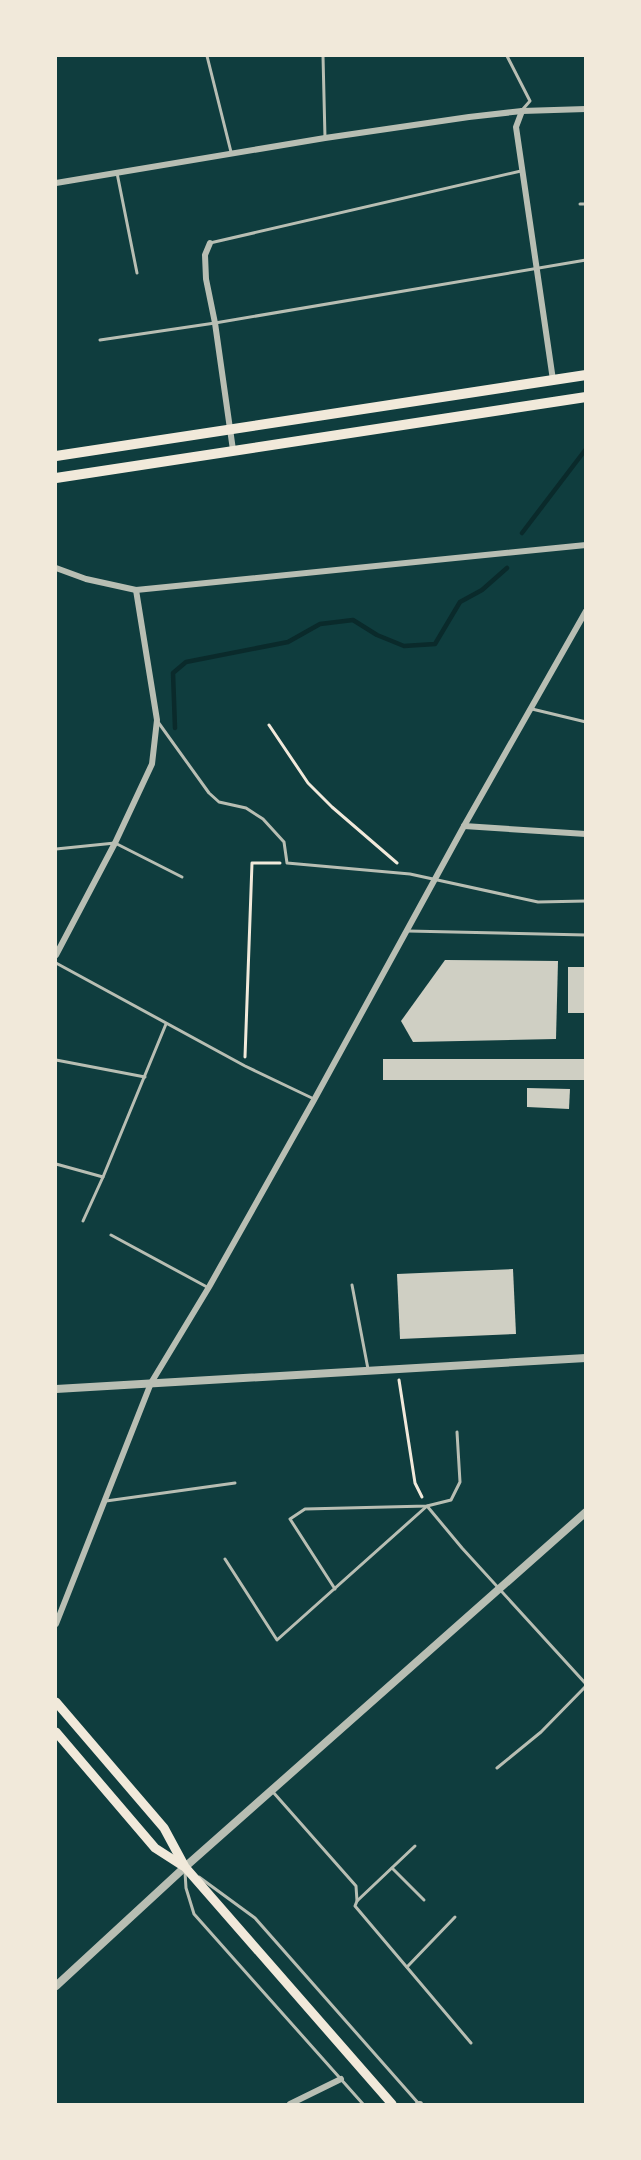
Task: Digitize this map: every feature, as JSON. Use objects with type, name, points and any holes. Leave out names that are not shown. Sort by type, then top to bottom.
[{"type":"main road","points":[[56,456],[585,375]]},
{"type":"main road","points":[[56,478],[585,397]]},
{"type":"main road","points":[[56,1702],[164,1828],[185,1867],[392,2104]]},
{"type":"main road","points":[[56,1732],[155,1848],[185,1867]]},
{"type":"street","points":[[56,183],[325,138],[522,111],[585,109]]},
{"type":"street","points":[[522,111],[516,127],[521,171],[553,380]]},
{"type":"street","points":[[210,243],[205,255],[206,271],[233,450]]},
{"type":"street","points":[[56,568],[86,579],[136,590],[585,545]]},
{"type":"street","points":[[56,955],[115,843],[152,764],[157,720],[136,590]]},
{"type":"street","points":[[56,1624],[151,1383],[314,1100],[585,611]]},
{"type":"street","points":[[464,826],[585,834]]},
{"type":"street","points":[[56,1389],[585,1358]]},
{"type":"street","points":[[56,1986],[185,1867],[585,1512]]},
{"type":"street","points":[[290,2104],[341,2079]]},
{"type":"lane","points":[[207,56],[231,154]]},
{"type":"lane","points":[[323,56],[325,138]]},
{"type":"lane","points":[[507,56],[530,101],[522,111]]},
{"type":"lane","points":[[210,243],[521,171]]},
{"type":"lane","points":[[117,173],[137,273]]},
{"type":"lane","points":[[580,204],[585,204]]},
{"type":"lane","points":[[100,340],[215,323],[585,260]]},
{"type":"lane","points":[[530,709],[585,722]]},
{"type":"lane","points":[[157,720],[209,793],[219,802],[246,808],[270,826],[284,842],[287,863],[410,874],[538,902],[585,901]]},
{"type":"lane","points":[[56,849],[115,843],[183,877]]},
{"type":"lane","points":[[406,931],[585,935]]},
{"type":"lane","points":[[56,963],[314,1100]]},
{"type":"lane","points":[[83,1221],[166,1023]]},
{"type":"lane","points":[[56,1060],[145,1077]]},
{"type":"lane","points":[[56,1164],[103,1177]]},
{"type":"lane","points":[[111,1235],[208,1287]]},
{"type":"lane","points":[[352,1285],[369,1371]]},
{"type":"lane","points":[[335,1590],[290,1518],[305,1509],[427,1506],[451,1500],[460,1482],[458,1432]]},
{"type":"lane","points":[[104,1501],[235,1483]]},
{"type":"lane","points":[[427,1506],[585,1685],[541,1732],[497,1768]]},
{"type":"lane","points":[[225,1559],[277,1640],[427,1506]]},
{"type":"lane","points":[[272,1790],[356,1886],[355,1906],[471,2043]]},
{"type":"lane","points":[[357,1901],[415,1846]]},
{"type":"lane","points":[[185,1867],[186,1888],[194,1914],[363,2104]]},
{"type":"lane","points":[[185,1867],[255,1918],[419,2104]]},
{"type":"lane","points":[[392,1868],[424,1900]]},
{"type":"lane","points":[[407,1967],[455,1917]]},
{"type":"path","points":[[269,725],[308,783],[332,807],[410,874]]},
{"type":"path","points":[[245,1065],[252,863],[287,863]]},
{"type":"path","points":[[397,1370],[416,1483],[427,1506]]},
{"type":"building","points":[[445,960],[558,961],[556,1039],[413,1042],[401,1021]]},
{"type":"building","points":[[568,967],[586,967],[586,1013],[568,1013]]},
{"type":"building","points":[[383,1059],[586,1059],[586,1080],[383,1080]]},
{"type":"building","points":[[527,1088],[570,1089],[569,1109],[527,1107]]},
{"type":"building","points":[[513,1269],[516,1334],[400,1339],[397,1274]]},
{"type":"waterway","points":[[522,533],[586,449]]},
{"type":"waterway","points":[[175,728],[173,673],[186,662],[288,642],[320,624],[353,620],[377,635],[404,646],[435,644],[460,602],[482,590],[507,568]]}]
